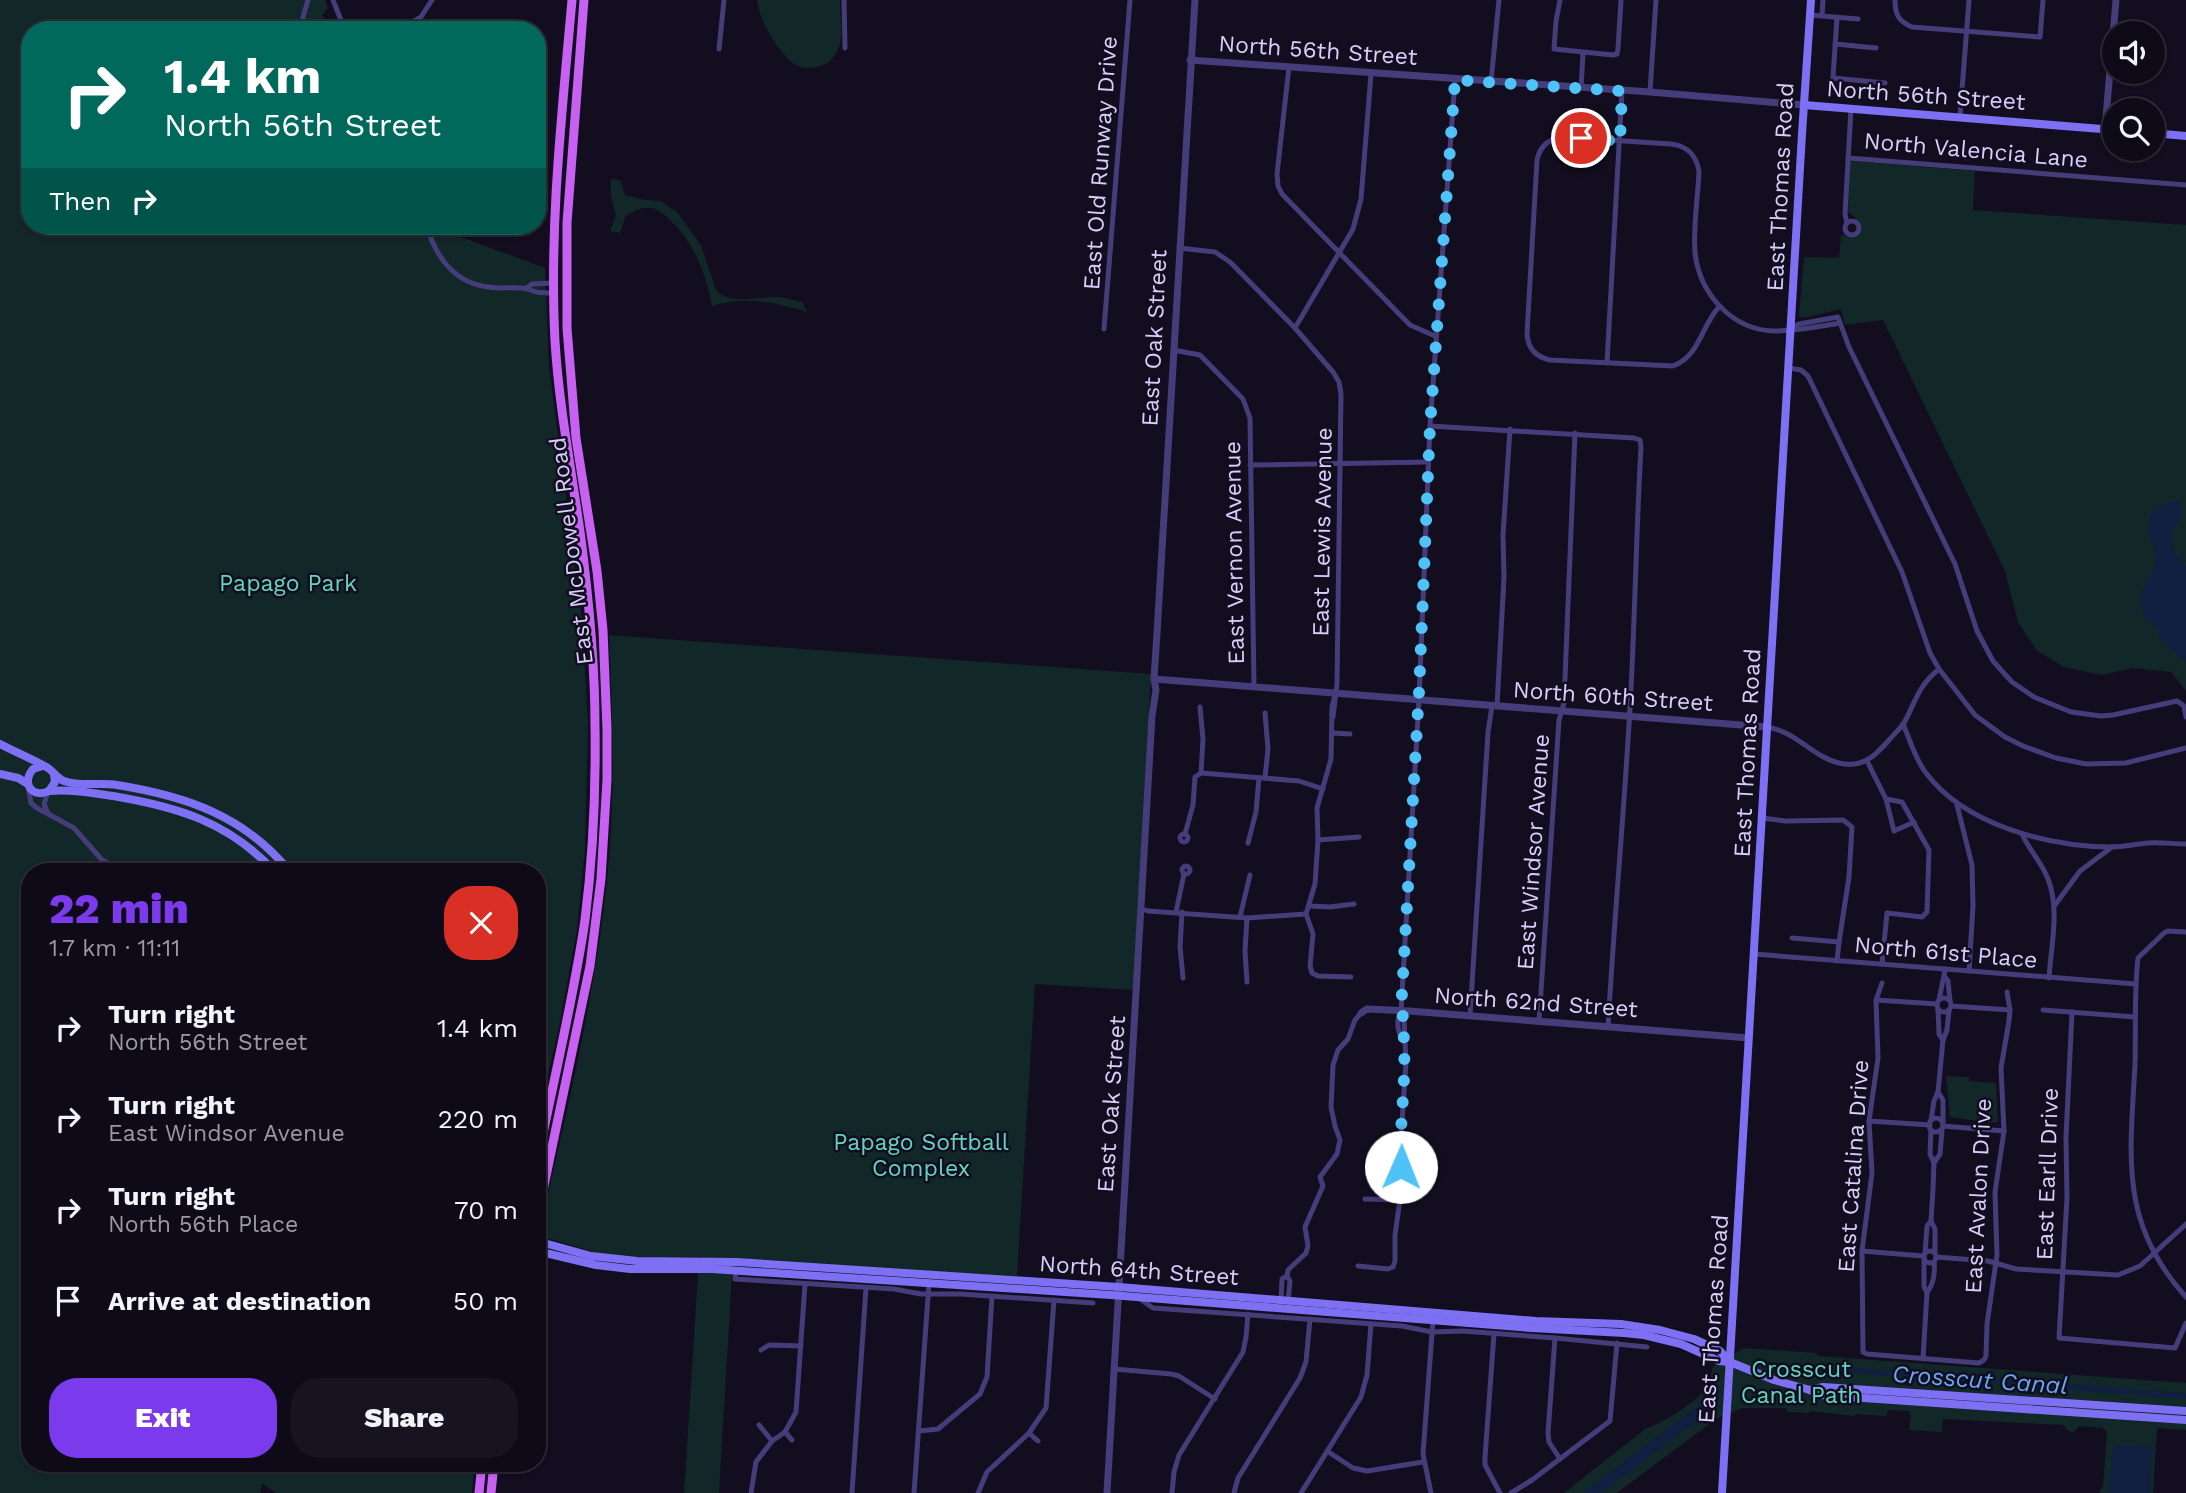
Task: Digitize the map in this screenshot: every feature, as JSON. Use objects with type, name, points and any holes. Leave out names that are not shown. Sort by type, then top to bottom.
[{"type":"main road","name":"East McDowell Road","points":[[546,1121],[581,944],[591,869],[595,784],[593,647],[555,343],[556,198],[572,0]]},
{"type":"main road","name":"East McDowell Road","points":[[546,1176],[590,966],[601,879],[607,780],[603,630],[568,361],[567,226],[584,0]]},
{"type":"main road","name":"East Thomas Road","points":[[1722,1493],[1811,0]]},
{"type":"main road","name":"North 56th Street","points":[[1804,106],[2102,128]]},
{"type":"main road","points":[[2165,134],[2186,136]]},
{"type":"main road","points":[[554,288],[562,294],[564,356],[568,361]]},
{"type":"main road","points":[[0,744],[46,767],[68,782],[123,786],[169,795],[197,804],[249,833],[282,863]]},
{"type":"main road","points":[[28,785],[27,776],[33,769],[46,767]]},
{"type":"main road","points":[[0,774],[18,778],[36,793],[85,792],[153,803],[188,813],[231,834],[266,863]]},
{"type":"main road","points":[[49,792],[54,786],[54,774]]},
{"type":"main road","name":"North 64th Street","points":[[546,1244],[591,1256],[648,1266],[722,1261],[929,1279],[1660,1330],[1694,1339],[1720,1351],[1730,1362],[1744,1369],[1820,1395],[2186,1420]]},
{"type":"main road","name":"North 64th Street","points":[[546,1253],[596,1265],[929,1279]]},
{"type":"main road","name":"North 64th Street","points":[[1119,1292],[1139,1298],[1284,1305]]},
{"type":"main road","name":"North 64th Street","points":[[1810,1390],[1823,1387],[2186,1411]]},
{"type":"main road","points":[[479,1493],[481,1472]]},
{"type":"main road","points":[[491,1493],[493,1472]]},
{"type":"street","points":[[304,21],[308,0]]},
{"type":"street","points":[[333,0],[341,21]]},
{"type":"street","points":[[414,21],[421,17],[432,0]]},
{"type":"street","points":[[719,49],[724,0]]},
{"type":"street","points":[[844,0],[845,48]]},
{"type":"street","name":"East Old Runway Drive","points":[[1104,329],[1130,0]]},
{"type":"street","name":"East Oak Street","points":[[1107,1493],[1195,0]]},
{"type":"street","points":[[1491,82],[1499,0]]},
{"type":"street","points":[[1560,0],[1554,50],[1617,54],[1621,0]]},
{"type":"street","points":[[1650,92],[1656,0]]},
{"type":"street","points":[[1822,15],[1823,0]]},
{"type":"street","points":[[1895,0],[1896,15],[1902,23],[1912,27],[2040,37],[2043,0]]},
{"type":"street","points":[[1959,116],[1969,0]]},
{"type":"street","points":[[2111,98],[2116,0]]},
{"type":"street","points":[[1810,15],[1858,19]]},
{"type":"street","points":[[1832,92],[1837,18]]},
{"type":"street","points":[[1836,44],[1876,48]]},
{"type":"street","points":[[1581,88],[1583,53]]},
{"type":"street","name":"North 56th Street","points":[[1190,60],[1650,92],[1804,106]]},
{"type":"street","points":[[1289,67],[1277,174],[1282,194],[1410,325],[1436,336]]},
{"type":"street","points":[[1179,248],[1215,252],[1230,262],[1296,328],[1353,229],[1361,199],[1371,74]]},
{"type":"street","points":[[1833,78],[1885,83]]},
{"type":"street","points":[[1358,1266],[1388,1269],[1393,1267],[1401,1200],[1406,1062],[1404,1041],[1399,1033],[1397,1018],[1401,1011],[1419,700],[1430,426],[1455,80]]},
{"type":"street","points":[[1607,363],[1622,91]]},
{"type":"street","points":[[1847,223],[1844,214],[1851,109]]},
{"type":"street","points":[[1719,307],[1712,314],[1695,351],[1677,365],[1550,360],[1534,353],[1527,334],[1537,160],[1541,149],[1549,141],[1562,137],[1677,144],[1692,153],[1699,171],[1695,243],[1697,264],[1705,285],[1719,307],[1755,327],[1778,331],[1806,329],[1839,320],[1849,347],[1955,564],[1977,631],[1993,661],[2012,681],[2034,697],[2071,712],[2113,715],[2171,700],[2184,706],[2186,717]]},
{"type":"street","name":"North Valencia Lane","points":[[1848,158],[2186,185]]},
{"type":"street","points":[[429,235],[439,257],[460,276],[478,285],[489,288],[527,288],[534,292],[554,288]]},
{"type":"street","points":[[527,288],[532,284],[554,288]]},
{"type":"street","name":"East Lewis Avenue","points":[[1296,328],[1333,372],[1339,382],[1341,394],[1336,694],[1333,700],[1331,759],[1317,808],[1315,884],[1307,914],[1312,934],[1312,973],[1318,976],[1350,977]]},
{"type":"street","name":"East Vernon Avenue","points":[[1174,350],[1200,355],[1243,399],[1250,418],[1254,687]]},
{"type":"street","points":[[1788,368],[1804,371],[1810,381],[1902,572],[1930,653],[1939,669],[1975,715],[2005,737],[2042,754],[2086,764],[2135,761],[2186,748]]},
{"type":"street","points":[[1430,426],[1575,433],[1640,440],[1629,716],[1608,1027]]},
{"type":"street","points":[[1470,1016],[1488,732],[1495,706],[1504,577],[1503,535],[1510,429]]},
{"type":"street","name":"East Windsor Avenue","points":[[1539,1021],[1558,733],[1564,704],[1575,433]]},
{"type":"street","points":[[1250,465],[1428,462]]},
{"type":"street","points":[[1913,822],[1894,831],[1886,799],[1867,761],[1876,755],[1903,724],[1918,691],[1939,669]]},
{"type":"street","name":"North 60th Street","points":[[1154,679],[1767,727],[1790,734],[1832,760],[1852,764],[1867,761]]},
{"type":"street","points":[[1200,707],[1203,739],[1201,772]]},
{"type":"street","points":[[1248,844],[1268,749],[1265,713]]},
{"type":"street","points":[[1903,724],[1924,771],[1941,792],[1957,805],[2023,836],[2067,844],[2112,847],[2151,843],[2186,845]]},
{"type":"street","points":[[1332,733],[1350,734]]},
{"type":"street","points":[[1185,834],[1193,805],[1195,777],[1201,772],[1299,781],[1323,789]]},
{"type":"street","points":[[28,785],[31,803],[69,824],[102,860],[108,863]]},
{"type":"street","points":[[48,813],[44,804],[49,792]]},
{"type":"street","points":[[1882,964],[1887,913],[1922,917],[1927,912],[1930,854],[1902,802],[1886,799]]},
{"type":"street","points":[[1957,805],[1972,865],[1973,906],[1969,971]]},
{"type":"street","points":[[1762,818],[1785,821],[1843,820],[1852,827],[1849,877],[1837,961]]},
{"type":"street","points":[[2023,836],[2043,866],[2055,905],[2049,978]]},
{"type":"street","points":[[1318,840],[1359,837]]},
{"type":"street","points":[[2055,905],[2080,871],[2112,847]]},
{"type":"street","points":[[1183,978],[1179,912],[1184,874]]},
{"type":"street","points":[[1247,982],[1243,918],[1250,875]]},
{"type":"street","points":[[1309,906],[1354,904]]},
{"type":"street","points":[[1142,909],[1243,918],[1307,914]]},
{"type":"street","points":[[2186,932],[2164,933],[2138,958],[2130,1143],[2131,1178],[2140,1220],[2158,1262],[2186,1297]]},
{"type":"street","points":[[1792,938],[1839,942]]},
{"type":"street","name":"North 61st Place","points":[[1754,954],[2136,984]]},
{"type":"street","points":[[1927,1292],[1931,1287],[1935,1257],[1935,1229],[1931,1221],[1934,1163],[1930,1154],[1930,1125],[1938,1092],[1942,1040],[1947,1030],[1950,1006],[1945,970]]},
{"type":"street","points":[[1942,1040],[1938,1034],[1938,1005],[1941,981],[1945,977]]},
{"type":"street","name":"East Catalina Drive","points":[[1882,983],[1876,1000],[1878,1058],[1869,1121],[1872,1173],[1862,1251],[1863,1352],[1923,1359]]},
{"type":"street","name":"East Avalon Drive","points":[[1923,1359],[1979,1363],[1986,1356],[1987,1324],[1996,1263],[1994,1203],[2004,1131],[2001,1068],[2010,1010],[2007,992]]},
{"type":"street","points":[[1938,1005],[1944,998],[1950,1006]]},
{"type":"street","points":[[1876,1000],[1938,1005],[1943,1012],[1950,1006],[2010,1010]]},
{"type":"street","name":"North 62nd Street","points":[[1284,1305],[1290,1281],[1288,1270],[1306,1254],[1308,1246],[1305,1227],[1323,1186],[1320,1177],[1337,1154],[1340,1140],[1331,1107],[1333,1065],[1338,1049],[1348,1039],[1355,1020],[1367,1009],[1749,1038]]},
{"type":"street","points":[[2043,1010],[2135,1017]]},
{"type":"street","name":"East Earll Drive","points":[[2072,1012],[2066,1137],[2067,1198],[2059,1338],[2175,1348],[2186,1323]]},
{"type":"street","points":[[1934,1163],[1940,1154],[1943,1126],[1943,1100],[1938,1092]]},
{"type":"street","points":[[1869,1121],[1930,1125],[1937,1118],[1943,1126],[2004,1131]]},
{"type":"street","points":[[1930,1125],[1936,1133],[1943,1126]]},
{"type":"street","points":[[1365,1199],[1401,1200]]},
{"type":"street","points":[[1923,1359],[1927,1292],[1924,1287],[1924,1256],[1927,1226],[1931,1221]]},
{"type":"street","points":[[1924,1256],[1927,1263],[1935,1257],[1996,1263],[2016,1269],[2118,1275],[2133,1270],[2186,1224]]},
{"type":"street","points":[[1862,1251],[1924,1256],[1930,1251],[1935,1257]]},
{"type":"street","name":"North 64th Street","points":[[736,1270],[735,1279],[1093,1303]]},
{"type":"street","points":[[914,1493],[929,1279]]},
{"type":"street","points":[[751,1493],[756,1462],[772,1441],[785,1432],[796,1412],[805,1284]]},
{"type":"street","points":[[852,1493],[866,1288]]},
{"type":"street","points":[[919,1431],[938,1429],[983,1388],[987,1377],[992,1296]]},
{"type":"street","name":"North 64th Street","points":[[1139,1298],[1150,1307],[1402,1326],[1432,1332],[1458,1331],[1617,1343],[1647,1348]]},
{"type":"street","points":[[978,1493],[987,1472],[1029,1433],[1046,1408],[1054,1300]]},
{"type":"street","points":[[1172,1493],[1179,1455],[1243,1352],[1248,1314]]},
{"type":"street","points":[[1430,1493],[1423,1462],[1433,1316]]},
{"type":"street","points":[[1234,1493],[1238,1478],[1300,1378],[1306,1362],[1310,1319]]},
{"type":"street","points":[[1301,1493],[1360,1397],[1367,1376],[1371,1324]]},
{"type":"street","points":[[1494,1334],[1485,1465],[1500,1493]]},
{"type":"street","points":[[1555,1338],[1548,1433],[1549,1442],[1560,1459]]},
{"type":"street","points":[[1511,1493],[1610,1421],[1617,1343]]},
{"type":"street","points":[[761,1350],[769,1345],[801,1346]]},
{"type":"street","points":[[1114,1369],[1179,1376],[1215,1399]]},
{"type":"street","points":[[759,1425],[772,1441]]},
{"type":"street","points":[[785,1432],[792,1440]]},
{"type":"street","points":[[1029,1433],[1038,1441]]},
{"type":"street","points":[[1327,1451],[1353,1468],[1367,1471],[1423,1462]]},
{"type":"green space","name":"Papago Park","points":[[0,0],[325,0],[328,8],[322,15],[326,21],[21,21],[21,235],[455,235],[545,268],[549,367],[582,621],[588,723],[585,850],[577,930],[560,1022],[546,1084],[546,863],[21,863],[21,1472],[474,1472],[472,1493],[276,1493],[262,1483],[260,1493],[0,1493]]},
{"type":"green space","points":[[757,0],[840,0],[841,39],[834,57],[815,67],[804,68],[794,63],[772,38]]},
{"type":"green space","points":[[1850,161],[1975,171],[1973,210],[2186,225],[2186,691],[2171,672],[2133,668],[2101,675],[2064,667],[2036,650],[2018,622],[2005,571],[1883,320],[1845,325],[1841,309],[1803,318],[1799,316],[1804,257],[1839,258],[1841,235],[1856,238],[1856,218],[1848,212]]},
{"type":"green space","points":[[611,179],[620,180],[625,195],[660,201],[677,212],[701,245],[716,290],[722,295],[737,299],[783,297],[802,302],[807,312],[784,305],[748,301],[712,306],[707,283],[694,251],[681,232],[661,212],[643,208],[626,215],[620,233],[610,231],[616,216],[611,196]]},
{"type":"green space","name":"Papago Softball Complex","points":[[609,635],[1151,674],[1133,990],[1035,984],[1017,1277],[733,1258],[719,1493],[684,1493],[698,1275],[702,1257],[624,1257],[597,1253],[546,1238],[546,1203],[582,1042],[599,945],[610,847],[612,714]]},
{"type":"green space","points":[[1946,1076],[1969,1077],[1969,1081],[1996,1083],[1998,1122],[1950,1117]]},
{"type":"green space","name":"Crosscut Canal Path","points":[[1744,1348],[1816,1353],[1818,1356],[2186,1383],[2186,1430],[2157,1428],[2153,1493],[2100,1493],[2103,1488],[2107,1432],[2103,1428],[2079,1426],[2074,1432],[2068,1431],[2064,1425],[1943,1419],[1942,1432],[1909,1430],[1911,1414],[1908,1411],[1888,1410],[1886,1416],[1854,1416],[1811,1411],[1788,1412],[1785,1408],[1743,1408],[1716,1419],[1617,1493],[1564,1493],[1645,1429],[1671,1416],[1699,1396],[1709,1383],[1713,1367]]},
{"type":"water","points":[[2177,500],[2181,512],[2173,531],[2172,545],[2186,567],[2186,662],[2159,638],[2158,628],[2144,616],[2141,605],[2142,590],[2152,573],[2156,558],[2149,532],[2149,515],[2161,505]]},
{"type":"water","name":"Crosscut Canal","points":[[1791,1363],[2186,1393],[2186,1399],[1838,1372],[1786,1374],[1766,1367]]},
{"type":"water","points":[[1720,1389],[1718,1405],[1601,1493],[1583,1493]]},
{"type":"water","points":[[2120,1445],[2152,1447],[2150,1493],[2109,1493],[2112,1452]]},
{"type":"route","points":[[1401,1167],[1406,1062],[1404,1019],[1401,1011],[1419,692],[1430,426],[1455,80],[1622,91],[1620,141],[1581,138]]}]
